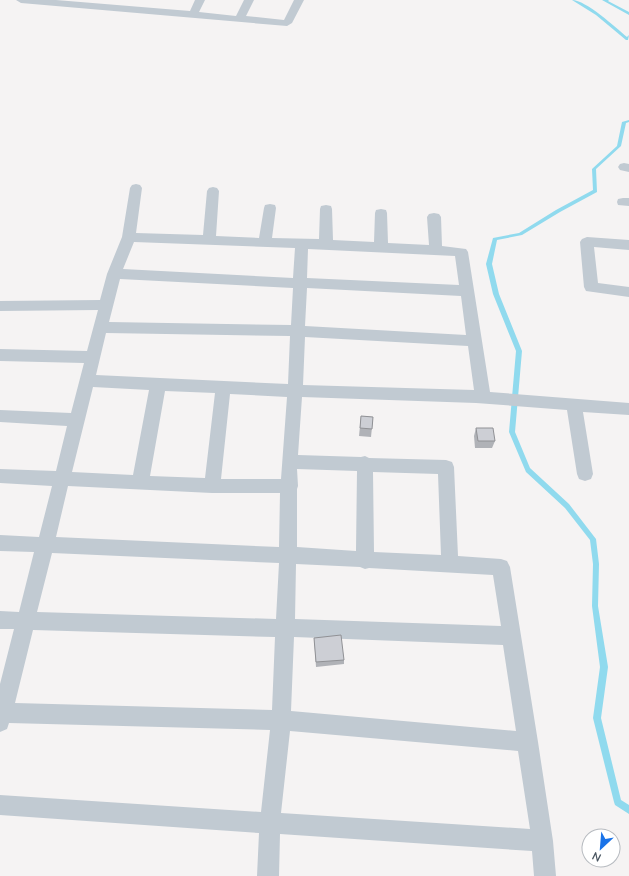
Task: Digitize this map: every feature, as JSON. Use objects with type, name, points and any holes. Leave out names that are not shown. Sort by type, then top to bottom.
[{"type":"street","points":[[20,0],[105,4],[147,11],[287,23],[299,0]]},
{"type":"street","points":[[147,11],[154,0]]},
{"type":"street","points":[[193,15],[200,0]]},
{"type":"street","points":[[240,19],[249,0]]},
{"type":"street","points":[[136,188],[129,237],[114,274],[1,716],[281,720],[528,742]]},
{"type":"street","points":[[209,240],[213,192]]},
{"type":"street","points":[[265,242],[270,208]]},
{"type":"street","points":[[326,209],[326,244]]},
{"type":"street","points":[[380,247],[381,213]]},
{"type":"street","points":[[434,217],[436,250]]},
{"type":"street","points":[[129,237],[326,244],[461,252],[483,397],[478,397]]},
{"type":"street","points":[[629,245],[587,242],[591,287],[629,292]]},
{"type":"street","points":[[268,876],[270,822],[281,720],[286,628],[290,486],[289,462],[295,391],[302,244]]},
{"type":"street","points":[[114,274],[467,291]]},
{"type":"street","points":[[0,306],[106,305]]},
{"type":"street","points":[[100,327],[298,331],[474,341]]},
{"type":"street","points":[[0,355],[93,357]]},
{"type":"street","points":[[87,382],[478,397],[629,409]]},
{"type":"street","points":[[140,483],[158,385]]},
{"type":"street","points":[[212,486],[223,388]]},
{"type":"street","points":[[574,404],[585,474]]},
{"type":"street","points":[[0,416],[76,420]]},
{"type":"street","points":[[289,462],[365,463],[446,467],[450,564]]},
{"type":"street","points":[[365,463],[365,561]]},
{"type":"street","points":[[0,476],[212,486],[290,486]]},
{"type":"street","points":[[0,543],[501,567],[528,742],[542,841],[545,876]]},
{"type":"street","points":[[0,620],[511,636]]},
{"type":"street","points":[[0,805],[542,841]]},
{"type":"building","points":[[361,416],[373,417],[372,429],[360,428]]},
{"type":"building","points":[[476,428],[493,428],[495,441],[478,441]]},
{"type":"building","points":[[341,635],[344,660],[316,662],[314,638]]},
{"type":"waterway","points":[[574,0],[597,14],[627,39],[629,36]]},
{"type":"waterway","points":[[607,0],[604,0],[629,14]]},
{"type":"waterway","points":[[629,121],[624,122],[619,146],[594,169],[595,191],[520,234],[495,239],[489,264],[496,294],[519,351],[512,432],[528,470],[567,506],[593,539],[596,564],[595,606],[604,667],[597,718],[618,802],[629,810]]}]
